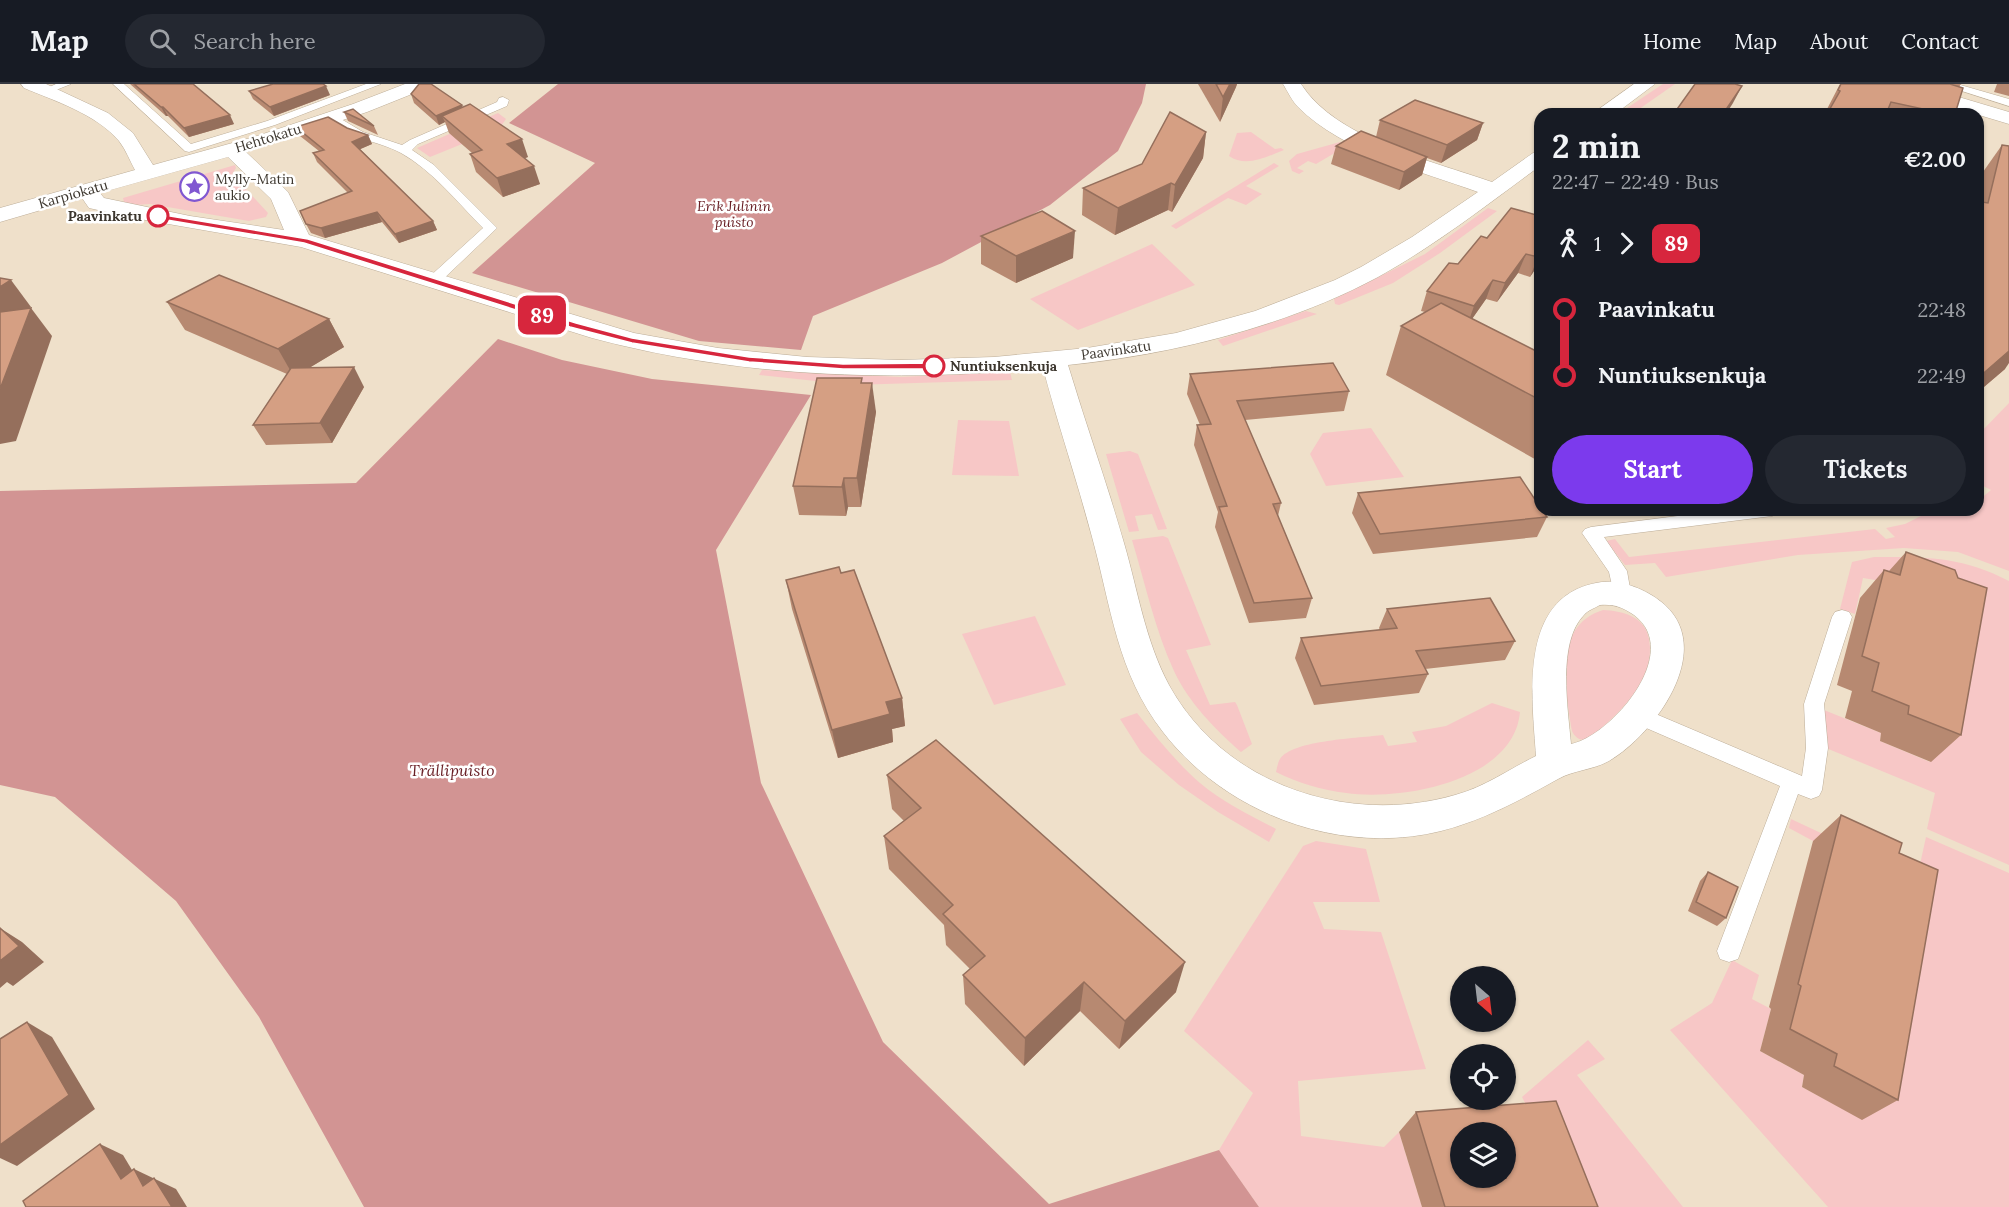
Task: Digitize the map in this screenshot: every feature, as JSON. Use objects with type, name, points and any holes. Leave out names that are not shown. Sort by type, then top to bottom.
[{"type":"street","name":"Hehtokatu","points":[[147,173],[332,118],[421,84]]},
{"type":"street","points":[[1292,84],[1295,93],[1304,104],[1353,136],[1494,190]]},
{"type":"street","points":[[1611,108],[1646,84]]},
{"type":"street","points":[[1895,84],[1975,108]]},
{"type":"street","points":[[38,87],[96,114],[122,133],[147,173]]},
{"type":"street","points":[[1984,111],[2009,118]]},
{"type":"street","points":[[232,149],[280,197],[300,240]]},
{"type":"street","name":"Paavinkatu","points":[[87,190],[97,203],[248,233],[300,240],[573,325],[632,340],[721,356],[843,367],[883,367],[1053,358],[1173,341],[1247,320],[1312,298],[1366,274],[1410,249],[1534,161]]},
{"type":"street","name":"Karpiokatu","points":[[0,215],[147,173]]},
{"type":"street","points":[[248,233],[256,227],[288,215]]},
{"type":"street","points":[[1053,358],[1110,544],[1131,632],[1143,663],[1158,696],[1174,722],[1198,749],[1220,768],[1253,791],[1305,811],[1336,818],[1394,822],[1458,810],[1484,801],[1554,763],[1591,753],[1613,738],[1637,715],[1659,686],[1670,652],[1669,637],[1655,615],[1637,601],[1622,594],[1595,594],[1583,598],[1571,606],[1560,620],[1554,639],[1551,667],[1554,763]]},
{"type":"lane","points":[[38,87],[66,84]]},
{"type":"lane","points":[[118,84],[138,105],[160,121],[189,148],[271,123],[367,85],[393,96]]},
{"type":"lane","points":[[1945,84],[2009,103]]},
{"type":"lane","points":[[404,150],[414,142],[490,112],[503,104],[503,100]]},
{"type":"lane","points":[[332,118],[359,134],[404,150],[430,168],[490,228],[433,281]]},
{"type":"lane","points":[[1622,594],[1618,571],[1591,533],[1725,516]]},
{"type":"lane","points":[[1637,715],[1811,790],[1817,748],[1814,704],[1842,617]]},
{"type":"lane","points":[[1729,951],[1792,782]]},
{"type":"shaded area","points":[[1663,84],[1675,84],[1641,108],[1627,108]]},
{"type":"shaded area","points":[[498,113],[506,119],[499,129],[430,157],[417,148]]},
{"type":"shaded area","points":[[1251,132],[1275,149],[1284,150],[1249,161],[1229,156],[1237,133]]},
{"type":"shaded area","points":[[1340,142],[1350,144],[1316,164],[1308,161],[1297,168],[1304,171],[1299,174],[1292,171],[1289,161],[1297,154]]},
{"type":"shaded area","points":[[1274,163],[1279,166],[1246,186],[1262,194],[1246,205],[1228,198],[1176,229],[1171,226]]},
{"type":"shaded area","points":[[235,165],[236,168],[232,174],[268,213],[266,217],[249,221],[150,204],[135,205],[124,202],[123,198]]},
{"type":"shaded area","points":[[1488,208],[1497,211],[1440,253],[1393,283],[1339,305],[1335,304],[1334,299],[1425,254]]},
{"type":"shaded area","points":[[1152,244],[1195,285],[1078,330],[1030,299]]},
{"type":"shaded area","points":[[1306,311],[1317,314],[1223,346],[1218,340]]},
{"type":"shaded area","points":[[762,370],[900,377],[1010,372],[1012,380],[853,385],[759,375]]},
{"type":"shaded area","points":[[2009,403],[2009,571],[1958,552],[1904,548],[1798,555],[1666,577],[1655,563],[1625,565],[1606,541],[1615,539],[1629,557],[1875,529],[1886,539],[1895,537],[1886,528],[1905,524],[1921,516],[1984,516],[1984,496],[1991,490],[1984,486],[1984,429]]},
{"type":"shaded area","points":[[958,420],[1009,421],[1019,476],[952,475]]},
{"type":"shaded area","points":[[1371,428],[1404,477],[1326,486],[1310,454],[1323,433]]},
{"type":"shaded area","points":[[1130,451],[1138,454],[1167,529],[1158,530],[1152,514],[1135,516],[1139,531],[1129,532],[1106,454]]},
{"type":"shaded area","points":[[1163,536],[1168,538],[1211,645],[1186,650],[1210,705],[1235,702],[1237,705],[1252,744],[1241,752],[1212,725],[1187,694],[1174,671],[1161,639],[1132,540]]},
{"type":"shaded area","points":[[1874,557],[1927,558],[1959,562],[2009,581],[2009,865],[1927,829],[1935,793],[1826,748],[1824,710],[1881,733],[1880,741],[1930,762],[1881,581],[1863,578],[1855,614],[1840,609],[1852,562]]},
{"type":"shaded area","points":[[1603,610],[1632,616],[1638,620],[1647,631],[1650,654],[1641,683],[1632,696],[1588,740],[1583,740],[1572,731],[1565,679],[1566,661],[1575,630],[1586,618]]},
{"type":"shaded area","points":[[1035,616],[1066,685],[994,705],[962,634]]},
{"type":"shaded area","points":[[1492,703],[1520,712],[1513,736],[1498,755],[1477,770],[1452,781],[1424,789],[1369,795],[1319,788],[1276,772],[1280,759],[1298,748],[1328,741],[1383,735],[1388,746],[1417,742],[1412,732],[1446,726]]},
{"type":"shaded area","points":[[1137,713],[1159,741],[1200,783],[1227,802],[1276,829],[1269,842],[1218,812],[1179,785],[1141,752],[1120,719]]},
{"type":"shaded area","points":[[1791,819],[1917,878],[1926,837],[2009,873],[2009,1207],[1828,1207],[1670,1030],[1712,1003],[1732,960],[1759,975],[1752,999],[1771,1009],[1760,1051],[1804,1075],[1802,1087],[1862,1119],[1813,841],[1789,828]]},
{"type":"shaded area","points":[[1316,841],[1366,849],[1380,902],[1313,902],[1324,929],[1381,932],[1426,1069],[1298,1081],[1301,1136],[1384,1147],[1399,1132],[1422,1207],[1259,1207],[1219,1150],[1253,1093],[1184,1031],[1303,846]]},
{"type":"shaded area","points":[[1588,1040],[1605,1059],[1577,1075],[1683,1207],[1566,1207],[1534,1121],[1522,1097]]},
{"type":"green space","name":"Erik Julinin puisto","points":[[558,84],[1146,84],[1142,103],[1118,151],[1050,205],[942,263],[813,316],[801,350],[699,341],[472,273],[595,163],[509,123]]},
{"type":"green space","name":"Trällipuisto","points":[[498,339],[562,360],[652,379],[811,395],[716,550],[761,783],[883,1042],[1049,1204],[1219,1150],[1259,1207],[364,1207],[259,1017],[176,901],[55,797],[0,785],[0,491],[356,483]]},
{"type":"building","points":[[134,84],[193,84],[230,115],[184,128],[163,107]]},
{"type":"building","points":[[273,84],[323,84],[326,86],[270,107],[249,91]]},
{"type":"building","points":[[419,84],[431,84],[462,105],[436,116],[411,94]]},
{"type":"building","points":[[1216,84],[1230,84],[1223,97]]},
{"type":"building","points":[[1695,84],[1742,86],[1727,108],[1678,108]]},
{"type":"building","points":[[1841,84],[1950,84],[1963,88],[1957,108],[1918,108],[1891,102],[1888,108],[1830,108],[1840,91],[1838,90]]},
{"type":"building","points":[[1415,100],[1483,123],[1447,145],[1380,120]]},
{"type":"building","points":[[470,104],[522,139],[507,144],[534,166],[497,178],[470,154],[482,150],[442,116]]},
{"type":"building","points":[[353,109],[374,126],[344,112]]},
{"type":"building","points":[[1170,112],[1206,132],[1175,185],[1171,183],[1118,208],[1083,188],[1142,164]]},
{"type":"building","points":[[328,117],[347,128],[368,135],[352,142],[433,221],[395,234],[377,212],[321,228],[306,224],[300,211],[352,191],[313,153],[324,150],[296,127]]},
{"type":"building","points":[[1361,131],[1427,157],[1404,172],[1336,146]]},
{"type":"building","points":[[2002,145],[2009,146],[2009,351],[1984,373],[1984,202],[1988,203]]},
{"type":"building","points":[[1511,208],[1534,214],[1534,256],[1526,254],[1505,283],[1493,280],[1474,306],[1427,291],[1449,263],[1458,264],[1481,236],[1487,238]]},
{"type":"building","points":[[1042,211],[1075,231],[1016,256],[981,236]]},
{"type":"building","points":[[219,275],[329,319],[278,349],[167,302]]},
{"type":"building","points":[[0,278],[11,280],[0,287]]},
{"type":"building","points":[[1441,303],[1534,350],[1534,397],[1401,326]]},
{"type":"building","points":[[31,308],[0,389],[0,312]]},
{"type":"building","points":[[1333,363],[1349,391],[1237,401],[1281,503],[1273,504],[1312,598],[1254,603],[1219,507],[1227,506],[1197,425],[1211,424],[1190,374]]},
{"type":"building","points":[[354,367],[320,423],[253,425],[291,368]]},
{"type":"building","points":[[817,378],[862,378],[861,383],[872,383],[857,478],[844,478],[842,487],[793,486]]},
{"type":"building","points":[[1520,477],[1534,498],[1534,516],[1547,517],[1380,534],[1358,493]]},
{"type":"building","points":[[1906,552],[1955,570],[1958,578],[1987,588],[1961,735],[1908,714],[1909,706],[1872,691],[1879,663],[1862,656],[1884,570],[1900,575]]},
{"type":"building","points":[[839,567],[841,573],[854,570],[902,698],[886,702],[890,714],[832,730],[786,580]]},
{"type":"building","points":[[1490,598],[1515,641],[1416,651],[1428,674],[1321,686],[1301,638],[1397,628],[1387,609]]},
{"type":"building","points":[[936,740],[1185,962],[1125,1021],[1084,982],[1025,1038],[963,975],[985,956],[943,914],[953,905],[884,836],[921,808],[887,775]]},
{"type":"building","points":[[1841,815],[1902,843],[1899,853],[1938,870],[1898,1100],[1834,1066],[1837,1054],[1790,1029],[1801,986],[1798,984]]},
{"type":"building","points":[[1708,872],[1738,887],[1726,918],[1696,902]]},
{"type":"building","points":[[0,928],[19,946],[0,961]]},
{"type":"building","points":[[27,1022],[69,1095],[0,1145],[0,1039]]},
{"type":"building","points":[[1556,1101],[1598,1207],[1445,1207],[1416,1112],[1450,1109],[1516,1110],[1516,1104]]},
{"type":"building","points":[[100,1144],[121,1179],[134,1169],[143,1186],[154,1178],[172,1207],[26,1207],[23,1201]]},
{"type":"bus line","name":"89","points":[[158,216],[305,241],[573,325],[632,340],[749,360],[843,367],[934,366]]},
{"type":"place","name":"Mylly-Matin aukio","points":[[194,187]]},
{"type":"place","name":"Paavinkatu","points":[[158,216]]},
{"type":"place","name":"Nuntiuksenkuja","points":[[934,366]]}]
